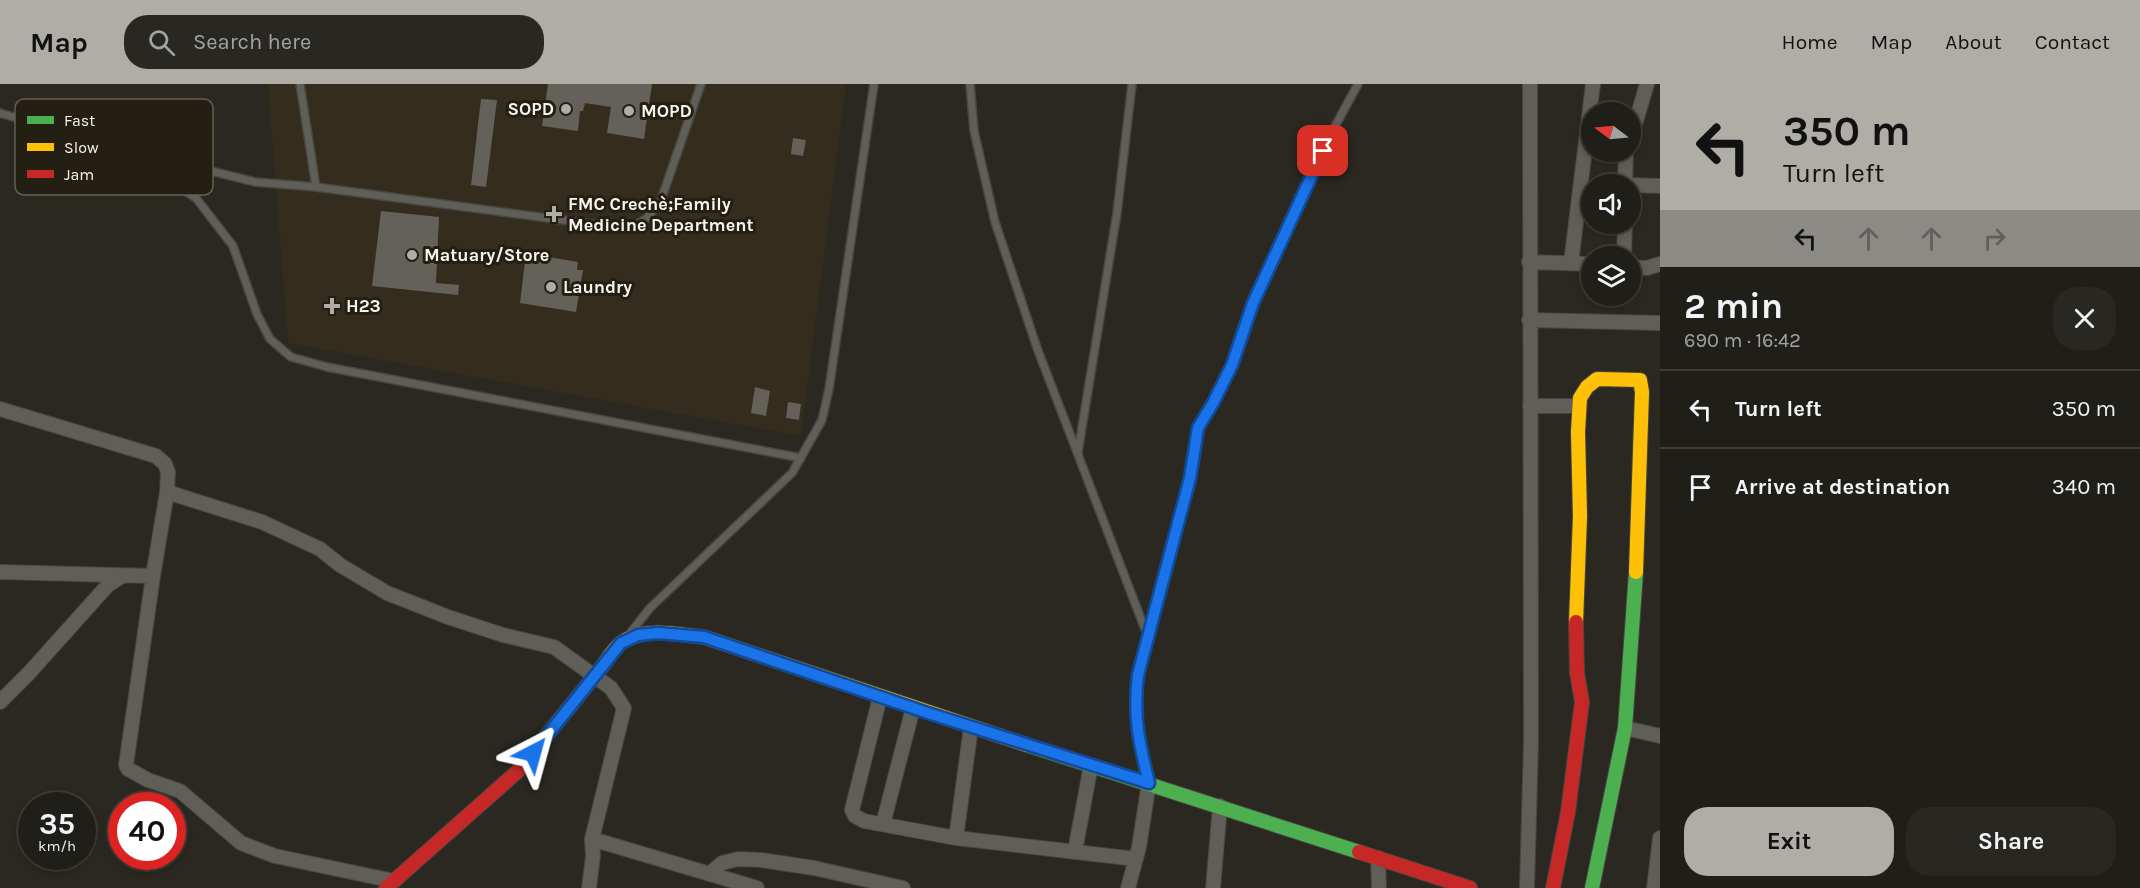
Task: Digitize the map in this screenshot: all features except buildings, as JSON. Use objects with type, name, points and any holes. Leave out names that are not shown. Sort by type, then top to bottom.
[{"type":"street","points":[[1527,888],[1531,718],[1530,84]]},
{"type":"street","points":[[1571,263],[1593,84]]},
{"type":"street","points":[[1641,106],[1647,84]]},
{"type":"street","points":[[1641,185],[1660,186]]},
{"type":"street","points":[[1529,262],[1581,263]]},
{"type":"street","points":[[1641,268],[1660,264]]},
{"type":"street","points":[[1529,320],[1660,323]]},
{"type":"street","points":[[1553,888],[1568,812],[1582,702],[1577,673],[1576,606],[1580,516],[1578,432],[1580,398],[1587,387],[1598,379],[1640,380],[1642,392],[1636,573],[1625,728],[1592,888]]},
{"type":"street","points":[[1530,406],[1579,406]]},
{"type":"street","points":[[0,409],[156,456],[165,464],[168,472],[167,492],[126,765],[128,769],[148,780],[180,791],[240,843],[275,856],[390,884],[518,771],[621,643],[638,635],[658,633],[704,637],[971,727],[1470,888]]},
{"type":"street","points":[[167,492],[262,522],[320,549],[340,565],[387,593],[503,635],[554,647],[611,688],[624,708],[592,838],[593,856],[589,888]]},
{"type":"street","points":[[0,572],[153,576]]},
{"type":"street","points":[[0,702],[30,673],[108,585],[122,576]]},
{"type":"street","points":[[880,697],[852,810],[855,816],[864,821],[956,838],[1136,859]]},
{"type":"street","points":[[883,824],[914,708]]},
{"type":"street","points":[[956,838],[971,727]]},
{"type":"street","points":[[1625,728],[1660,736]]},
{"type":"street","points":[[1075,851],[1091,765]]},
{"type":"street","points":[[1128,888],[1136,859],[1149,783]]},
{"type":"street","points":[[1214,888],[1220,806]]},
{"type":"street","points":[[592,838],[757,888]]},
{"type":"street","points":[[1654,888],[1660,840]]},
{"type":"street","points":[[1378,858],[1379,888]]},
{"type":"street","points":[[709,874],[722,863],[738,859],[761,860],[814,868],[903,888]]},
{"type":"lane","points":[[300,84],[316,188]]},
{"type":"lane","points":[[213,172],[255,182],[630,229],[647,218],[661,200],[701,84]]},
{"type":"lane","points":[[621,643],[650,608],[792,473],[822,420],[829,389],[874,84]]},
{"type":"lane","points":[[970,84],[974,131],[995,222],[1037,348],[1148,637]]},
{"type":"lane","points":[[1077,455],[1117,213],[1132,84]]},
{"type":"lane","points":[[1149,783],[1137,731],[1135,699],[1138,675],[1190,478],[1198,428],[1232,365],[1253,303],[1333,129],[1358,84]]},
{"type":"lane","points":[[0,113],[15,117]]},
{"type":"lane","points":[[191,195],[233,246],[256,314],[270,339],[291,357],[327,367],[801,458]]},
{"type":"shaded area","name":"FMC Crechè;Family Medicine Department","points":[[268,84],[846,84],[801,436],[288,343]]},
{"type":"traffic: fast","points":[[1592,888],[1625,728],[1636,572]]},
{"type":"traffic: fast","points":[[1027,745],[1359,852]]},
{"type":"traffic: slow","points":[[1576,622],[1580,516],[1578,432],[1580,398],[1587,387],[1597,379],[1640,380],[1642,392],[1636,572]]},
{"type":"traffic: slow","points":[[601,668],[621,643],[630,638],[651,633],[704,637],[1027,745]]},
{"type":"traffic: jam","points":[[1553,888],[1568,812],[1582,702],[1577,673],[1576,622]]},
{"type":"traffic: jam","points":[[386,888],[518,771],[601,668]]},
{"type":"traffic: jam","points":[[1359,852],[1470,888]]},
{"type":"place","name":"SOPD","points":[[566,109]]},
{"type":"place","name":"MOPD","points":[[629,111]]},
{"type":"place","name":"FMC Crechè;Family Medicine Department","points":[[554,214]]},
{"type":"place","name":"Matuary/Store","points":[[412,255]]},
{"type":"place","name":"Laundry","points":[[551,287]]},
{"type":"place","name":"H23","points":[[332,306]]},
{"type":"route","points":[[533,753],[621,643],[638,635],[658,633],[704,637],[928,713],[1149,783],[1137,731],[1135,699],[1138,675],[1190,478],[1198,428],[1232,365],[1253,303],[1323,151]]}]
